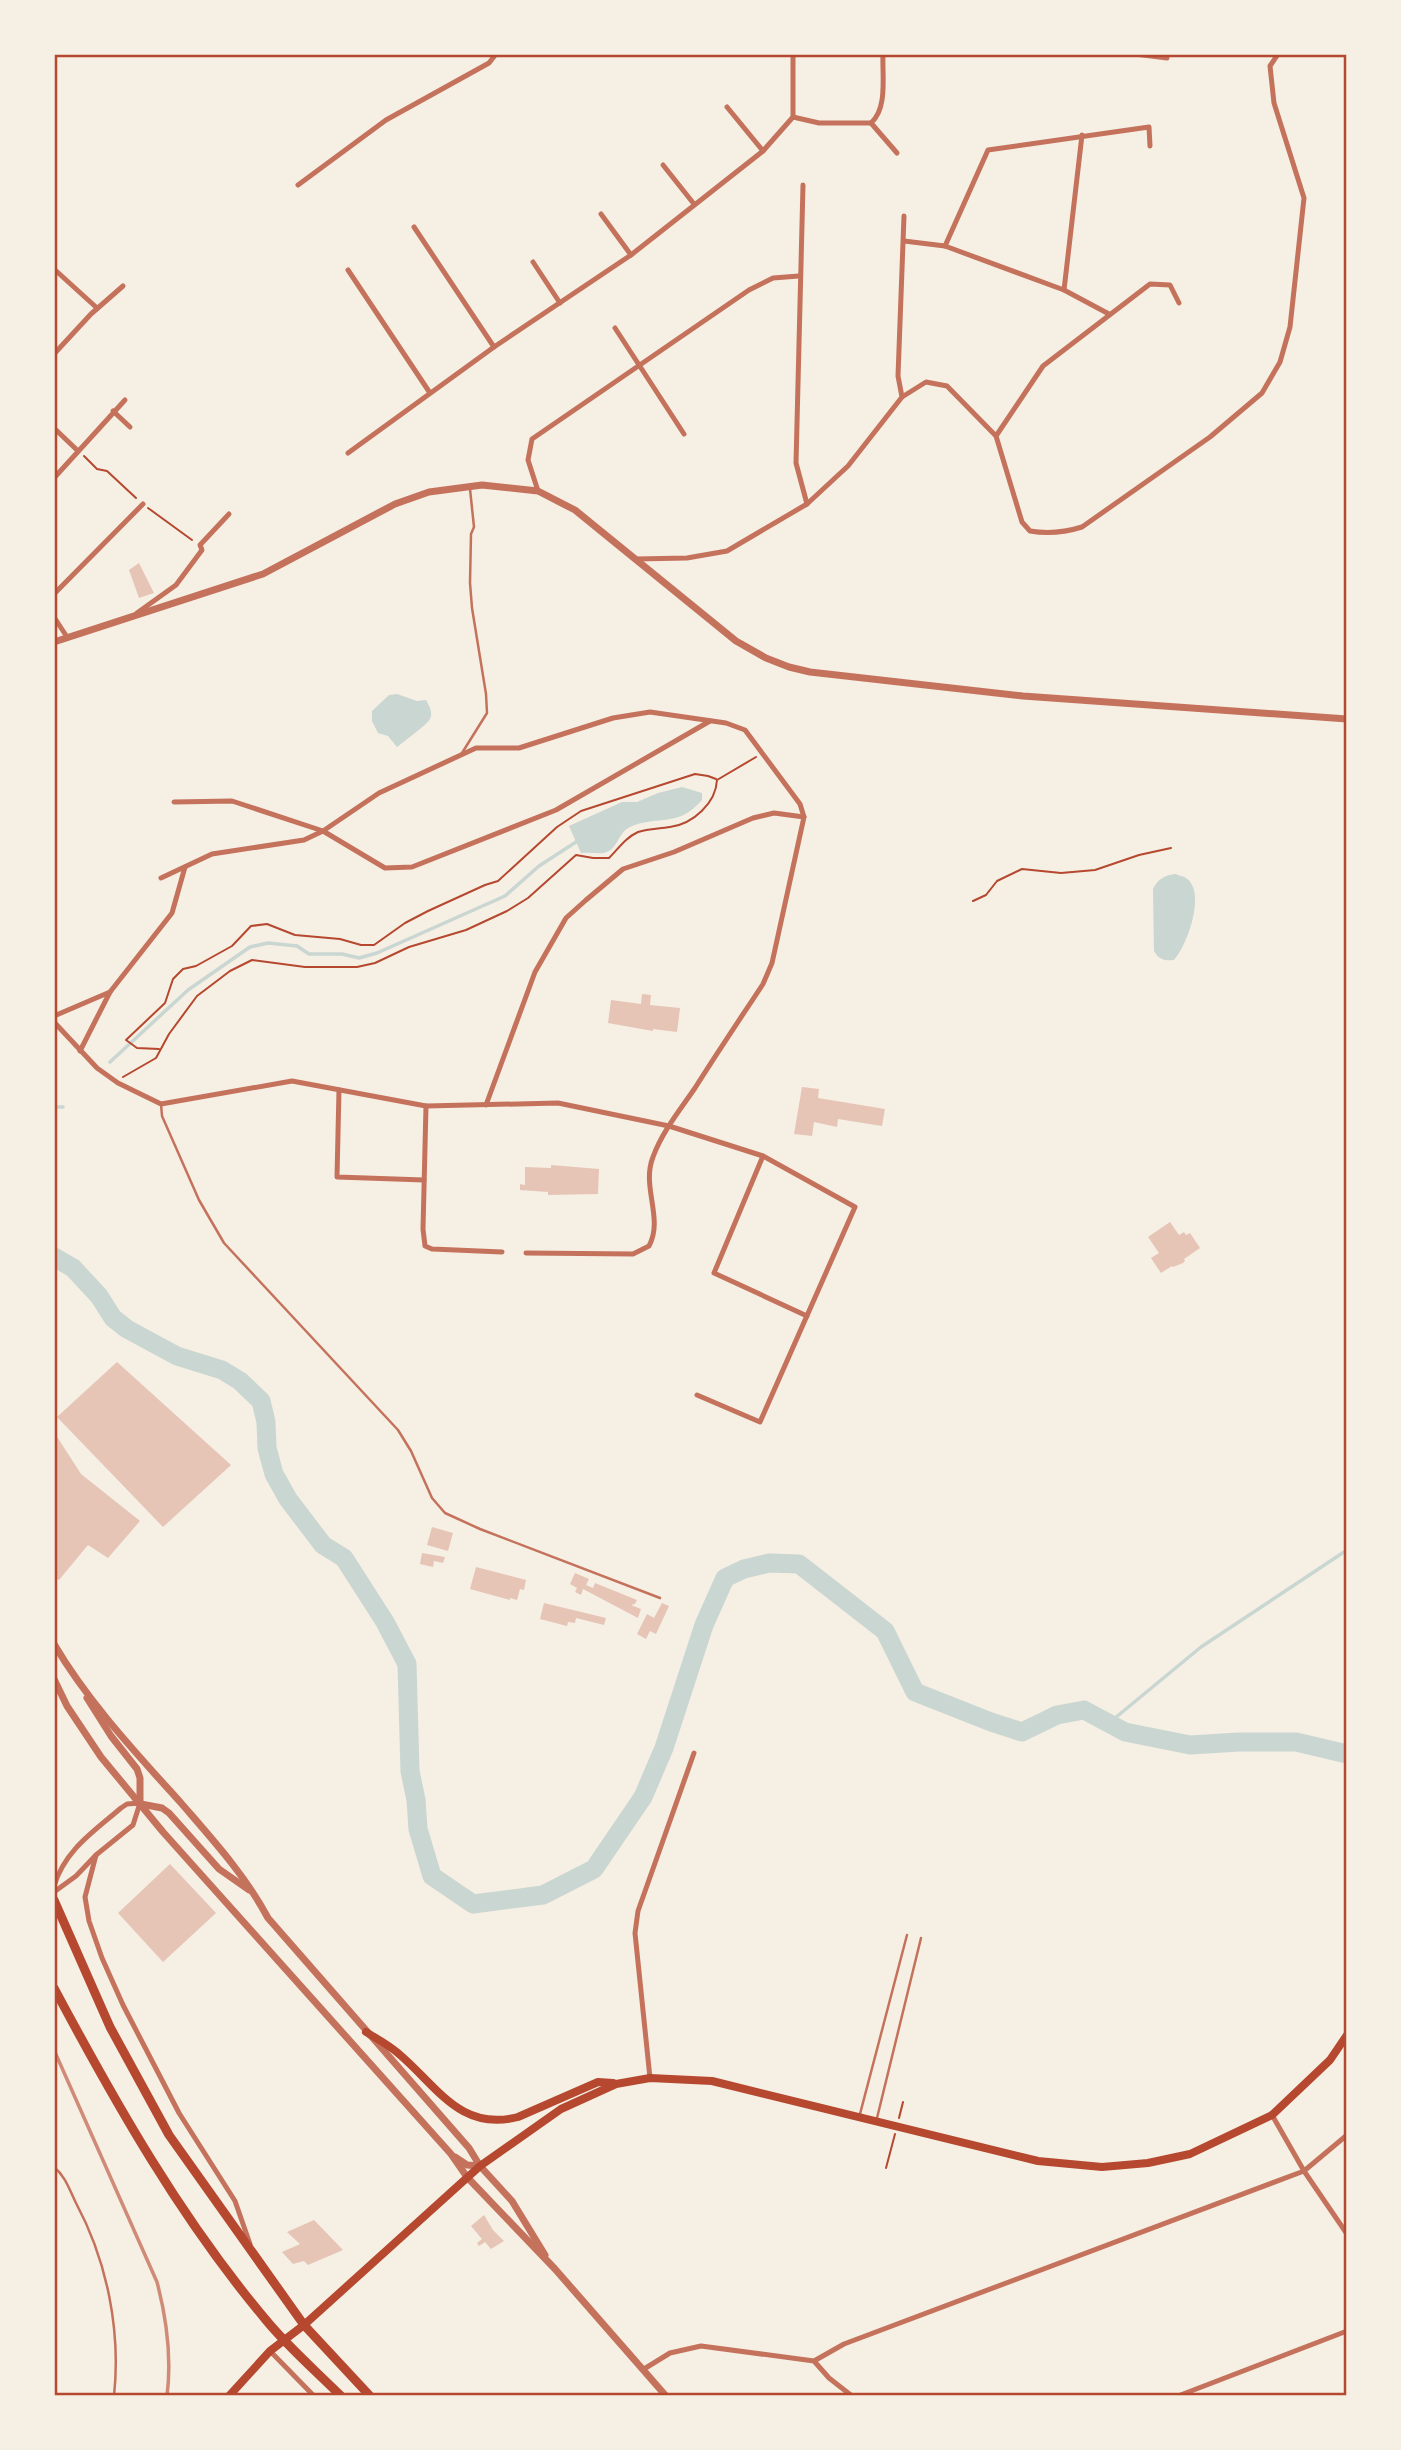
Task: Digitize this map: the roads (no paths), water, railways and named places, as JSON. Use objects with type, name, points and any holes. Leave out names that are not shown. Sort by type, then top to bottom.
[{"type":"highway","points":[[54,1900],[132,2071],[169,2135],[304,2325],[370,2396]]},
{"type":"highway","points":[[54,1988],[122,2112],[208,2247],[268,2322],[341,2396]]},
{"type":"main road","points":[[366,2032],[397,2052],[443,2098],[468,2115],[484,2120],[518,2117],[598,2082],[616,2084]]},
{"type":"main road","points":[[229,2396],[270,2351],[304,2325],[480,2166],[561,2109],[616,2084],[650,2078],[712,2081],[1038,2161],[1102,2167],[1148,2163],[1190,2154],[1272,2115],[1329,2060],[1347,2035]]},
{"type":"street","points":[[298,186],[386,120],[489,63],[496,54]]},
{"type":"street","points":[[348,453],[494,347],[631,255],[762,151],[793,117],[793,54]]},
{"type":"street","points":[[793,117],[819,123],[872,123],[879,116],[882,103],[883,54]]},
{"type":"street","points":[[1135,54],[1167,58]]},
{"type":"street","points":[[636,559],[687,558],[727,551],[807,504],[848,466],[902,397],[926,383],[947,386],[996,436],[1022,522],[1030,531],[1040,533],[1071,531],[1082,527],[1210,437],[1262,393],[1280,362],[1290,327],[1304,198],[1274,103],[1270,66],[1278,54]]},
{"type":"street","points":[[727,107],[762,151]]},
{"type":"street","points":[[872,123],[897,153]]},
{"type":"street","points":[[945,246],[988,150],[1149,127],[1150,146]]},
{"type":"street","points":[[1064,290],[1082,135]]},
{"type":"street","points":[[663,166],[694,204]]},
{"type":"street","points":[[803,185],[796,463],[807,504]]},
{"type":"street","points":[[601,214],[631,255]]},
{"type":"street","points":[[902,397],[898,376],[904,216]]},
{"type":"street","points":[[414,227],[494,347]]},
{"type":"street","points":[[904,241],[945,246],[1064,290],[1109,314]]},
{"type":"street","points":[[533,262],[560,303]]},
{"type":"street","points":[[54,269],[97,308]]},
{"type":"street","points":[[348,270],[430,393]]},
{"type":"street","points":[[538,491],[528,460],[533,439],[749,290],[773,278],[799,276]]},
{"type":"street","points":[[996,436],[1043,366],[1150,284],[1170,285],[1178,303]]},
{"type":"street","points":[[54,354],[97,308],[123,286]]},
{"type":"street","points":[[615,328],[684,434]]},
{"type":"street","points":[[54,478],[125,400]]},
{"type":"street","points":[[113,411],[130,427]]},
{"type":"street","points":[[54,428],[78,451]]},
{"type":"street","points":[[54,642],[263,574],[395,504],[429,492],[482,485],[538,491],[575,510],[736,641],[789,667],[810,672],[1023,696],[1347,719]]},
{"type":"street","points":[[54,594],[143,504]]},
{"type":"street","points":[[134,615],[176,585],[202,550],[200,545],[229,514]]},
{"type":"street","points":[[54,617],[67,637]]},
{"type":"street","points":[[161,878],[212,853],[304,840],[323,831],[379,793],[476,748],[519,748],[613,718],[650,712],[726,723],[745,730],[800,804],[804,817],[772,963],[763,984],[669,1126],[651,1163],[651,1203],[656,1221],[649,1246],[633,1254],[526,1252]]},
{"type":"street","points":[[174,802],[232,801],[323,831],[385,868],[412,867],[556,810],[710,720]]},
{"type":"street","points":[[486,1105],[535,972],[566,918],[623,869],[674,852],[752,818],[774,813],[804,817]]},
{"type":"street","points":[[80,1051],[110,992],[172,913],[185,867]]},
{"type":"street","points":[[54,1016],[110,992]]},
{"type":"street","points":[[54,1022],[80,1051],[118,1083],[161,1104],[292,1081],[426,1106],[558,1103],[669,1126],[763,1156],[855,1207],[760,1422],[697,1395]]},
{"type":"street","points":[[339,1090],[337,1177],[424,1180]]},
{"type":"street","points":[[426,1106],[423,1229],[425,1246],[432,1249],[502,1252]]},
{"type":"street","points":[[763,1156],[713,1273],[807,1317]]},
{"type":"street","points":[[54,1644],[85,1692],[230,1858],[268,1918],[512,2201],[549,2262]]},
{"type":"street","points":[[54,1679],[66,1706],[101,1757],[140,1804],[451,2154],[467,2177],[549,2262],[666,2396]]},
{"type":"street","points":[[54,1892],[134,1825],[140,1804],[140,1778],[137,1769],[91,1707],[85,1692]]},
{"type":"street","points":[[650,2078],[635,1933],[638,1911],[694,1753]]},
{"type":"street","points":[[54,1886],[59,1870],[73,1848],[127,1804],[140,1804],[162,1808],[169,1813],[219,1869],[252,1892]]},
{"type":"street","points":[[96,1855],[85,1897],[89,1921],[103,1958],[123,2005],[179,2113],[235,2201],[253,2253]]},
{"type":"street","points":[[1272,2115],[1304,2171],[1347,2234]]},
{"type":"street","points":[[644,2369],[670,2353],[701,2346],[814,2361],[844,2344],[1304,2171],[1347,2134]]},
{"type":"street","points":[[451,2154],[467,2165],[480,2166]]},
{"type":"street","points":[[1178,2396],[1347,2331]]},
{"type":"street","points":[[270,2351],[314,2396]]},
{"type":"street","points":[[814,2361],[829,2378],[852,2396]]},
{"type":"lane","points":[[460,755],[487,712],[470,583],[471,534],[474,527],[469,486]]},
{"type":"lane","points":[[161,1104],[162,1116],[213,1228],[241,1263],[398,1430],[411,1451],[432,1498],[441,1509],[480,1529],[660,1598]]},
{"type":"lane","points":[[859,2117],[907,1935]]},
{"type":"lane","points":[[876,2121],[921,1938]]},
{"type":"lane","points":[[54,2167],[70,2185],[84,2216],[110,2296],[116,2355],[114,2396]]},
{"type":"waterway","points":[[110,1062],[188,990],[250,947],[268,943],[297,946],[309,954],[342,954],[359,958],[377,953],[505,896],[539,866],[576,842]]},
{"type":"waterway","points":[[54,1107],[63,1107]]},
{"type":"waterway","points":[[54,1257],[73,1268],[99,1296],[113,1318],[127,1329],[177,1356],[222,1370],[240,1381],[261,1401],[266,1422],[267,1448],[274,1474],[288,1499],[323,1545],[344,1558],[385,1622],[407,1664],[410,1771],[418,1829],[432,1876],[473,1904],[543,1895],[594,1869],[643,1797],[664,1748],[704,1625],[725,1578],[744,1569],[769,1563],[799,1564],[885,1631],[915,1692],[991,1722],[1022,1732],[1057,1715],[1084,1710],[1125,1732],[1190,1745],[1296,1742],[1347,1754]]},
{"type":"waterway","points":[[1109,1723],[1201,1647],[1347,1550]]},
{"type":"railway","points":[[54,2050],[157,2282],[168,2338],[167,2396]]}]
